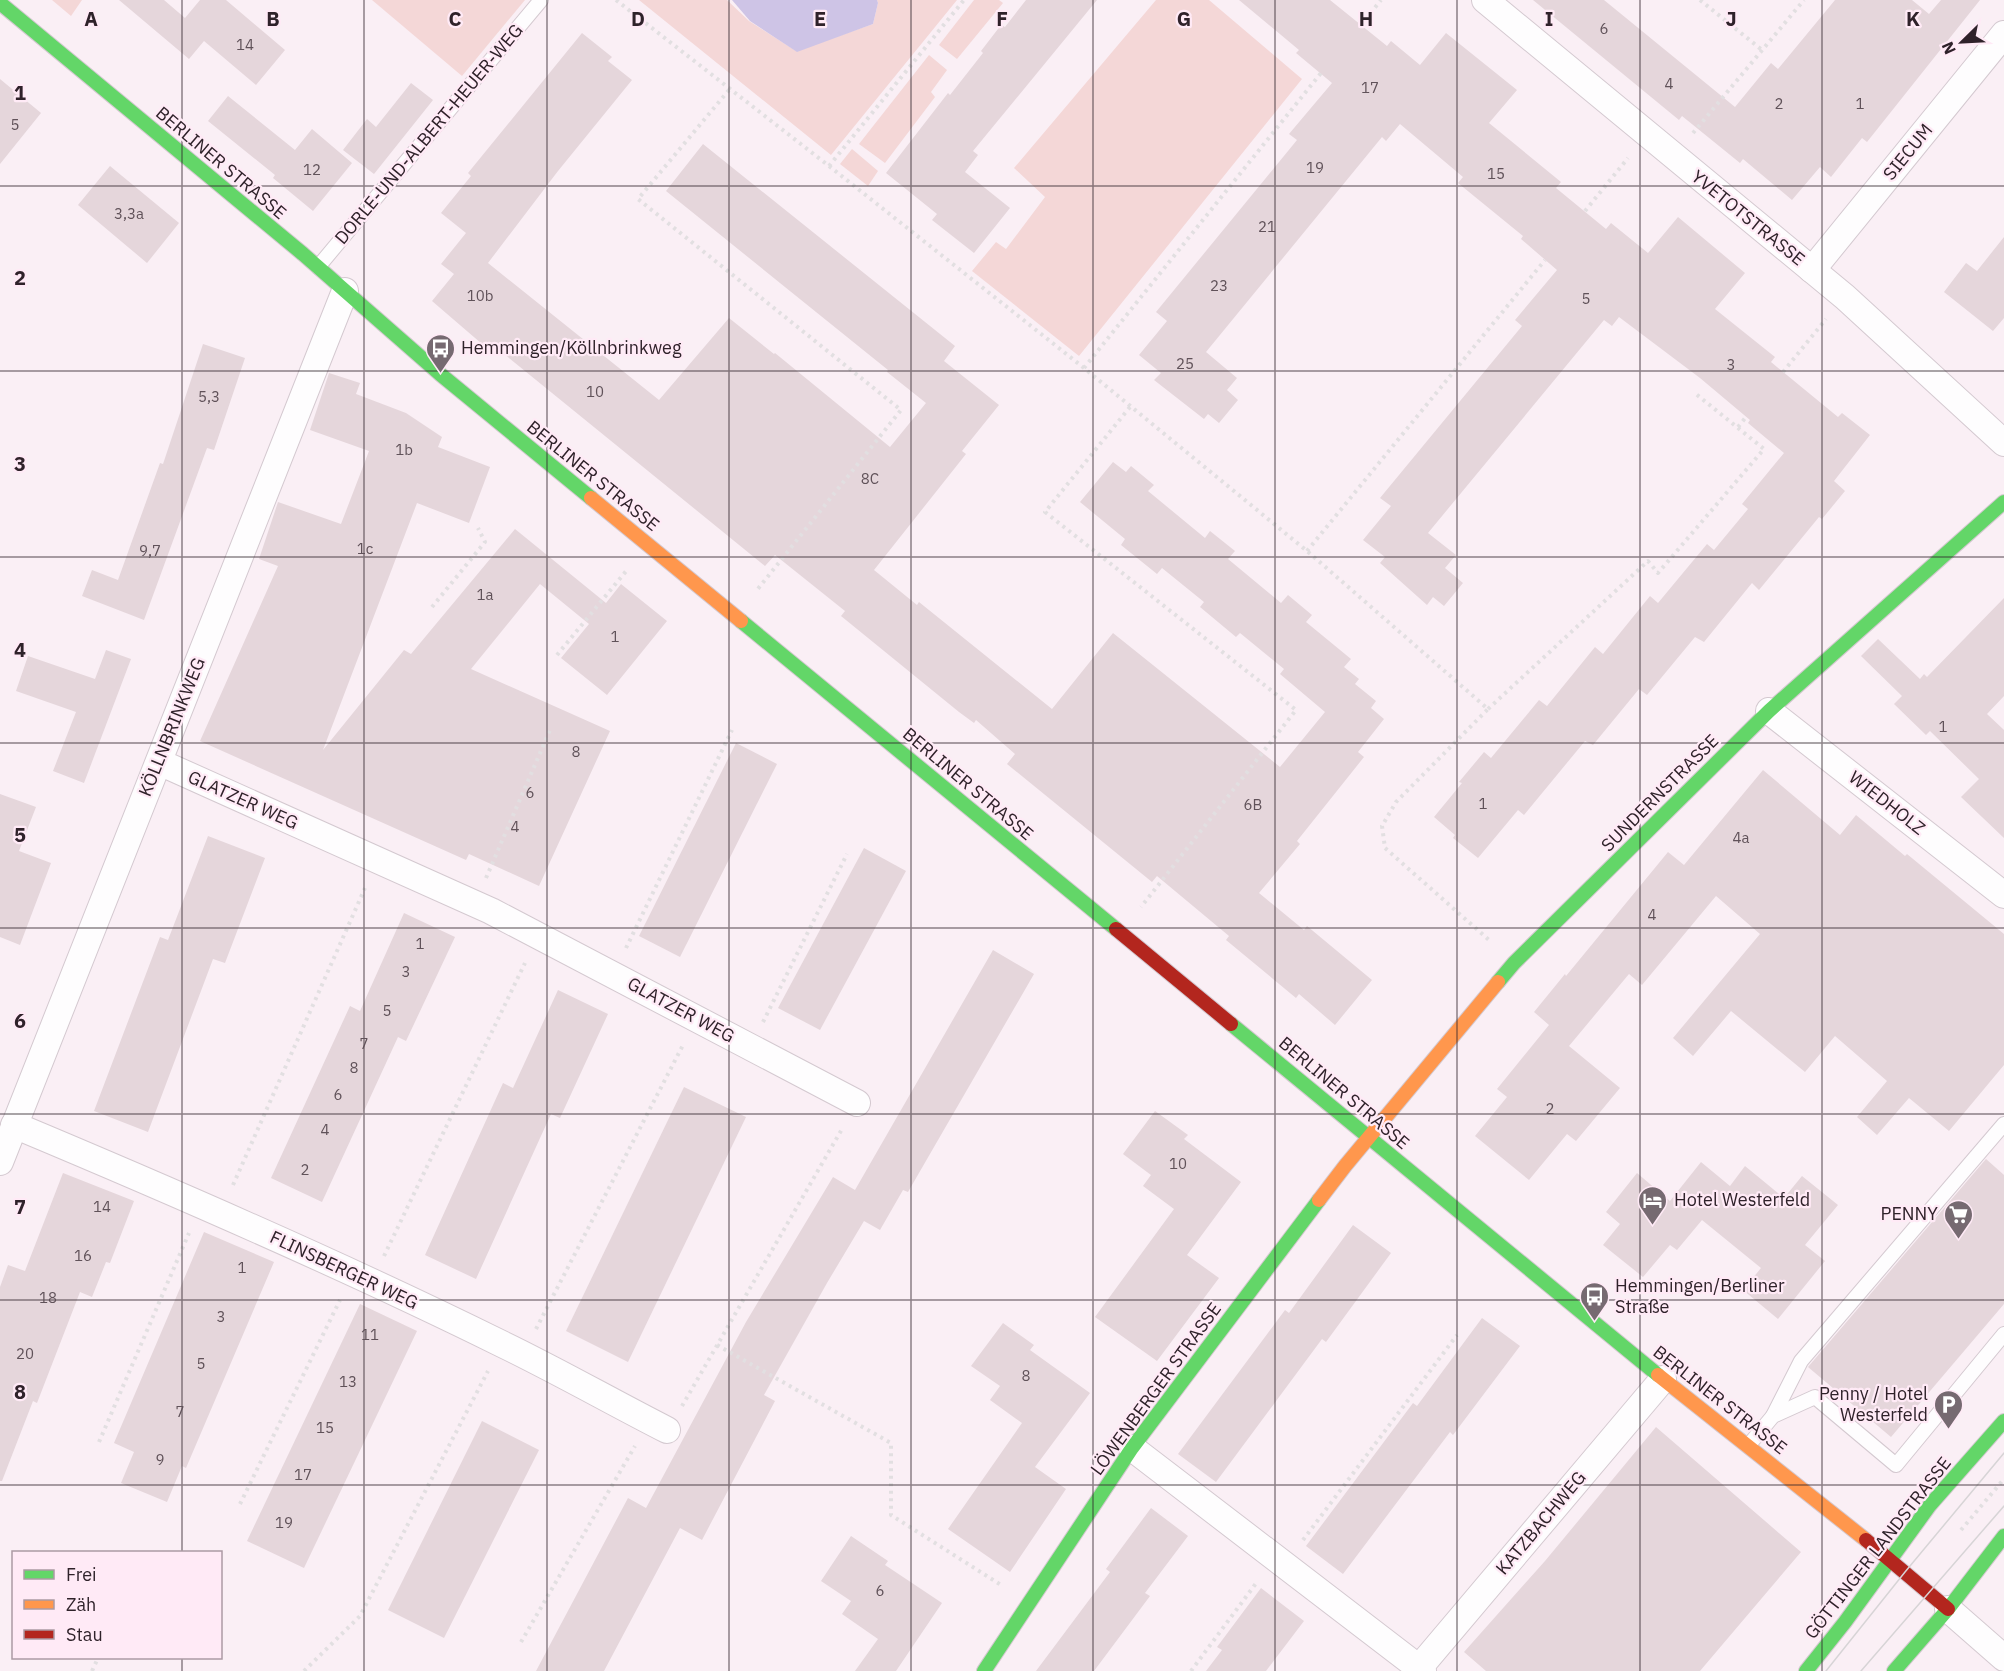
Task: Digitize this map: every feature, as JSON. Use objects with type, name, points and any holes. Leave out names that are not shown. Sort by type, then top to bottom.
[{"type":"street","name":"YVETOTSTRASSE","points":[[1485,0],[1845,297],[2004,443]]},
{"type":"street","name":"BERLINER STRASSE","points":[[0,3],[318,267],[440,374],[1663,1379],[1841,1518],[1948,1609]]},
{"type":"street","name":"SIECUM","points":[[1812,270],[2004,34]]},
{"type":"street","name":"KÖLLNBRINKWEG","points":[[0,1162],[345,291]]},
{"type":"street","name":"SUNDERNSTRASSE","points":[[1369,1138],[1514,963],[1770,711],[2004,502]]},
{"type":"street","name":"WIEDHOLZ","points":[[1770,711],[2004,895]]},
{"type":"street","name":"GLATZER WEG","points":[[159,762],[475,904],[857,1102]]},
{"type":"street","name":"FLINSBERGER WEG","points":[[14,1125],[211,1208],[362,1278],[513,1349],[658,1426]]},
{"type":"street","name":"LÖWENBERGER STRASSE","points":[[984,1671],[1132,1448],[1345,1166],[1369,1138]]},
{"type":"street","name":"KATZBACHWEG","points":[[1132,1448],[1421,1669],[1663,1379]]},
{"type":"street","name":"GÖTTINGER LANDSTRASSE","points":[[1806,1671],[1845,1622],[1930,1505],[2004,1421]]},
{"type":"street","points":[[1894,1671],[1948,1609],[2004,1536]]},
{"type":"street","points":[[1948,1609],[2004,1658]]},
{"type":"lane","name":"DORLE-UND-ALBERT-HEUER-WEG","points":[[318,267],[541,0]]},
{"type":"lane","points":[[1749,1446],[1773,1416],[1801,1361],[2004,1124]]},
{"type":"lane","points":[[1773,1416],[1815,1397],[1896,1465],[2004,1334]]},
{"type":"path","points":[[616,0],[1084,368],[1307,551],[1488,709]]},
{"type":"path","points":[[829,166],[964,0]]},
{"type":"path","points":[[1361,25],[1381,0]]},
{"type":"path","points":[[1700,0],[1762,50]]},
{"type":"path","points":[[1674,157],[1803,0]]},
{"type":"path","points":[[1084,368],[1322,73]]},
{"type":"path","points":[[729,90],[638,199],[901,410],[736,616]]},
{"type":"path","points":[[1585,211],[1648,134]]},
{"type":"path","points":[[1307,551],[1545,260]]},
{"type":"path","points":[[1783,372],[1845,297]]},
{"type":"path","points":[[1514,963],[1385,848],[1382,826],[1396,802],[1488,709],[1648,561],[1658,573],[1764,449],[1696,394]]},
{"type":"path","points":[[1120,933],[1296,710],[1045,512],[1130,407]]},
{"type":"path","points":[[1738,427],[1746,417]]},
{"type":"path","points":[[432,607],[485,542],[478,528]]},
{"type":"path","points":[[557,656],[648,545]]},
{"type":"path","points":[[475,904],[550,730]]},
{"type":"path","points":[[613,974],[732,730]]},
{"type":"path","points":[[751,1047],[847,854]]},
{"type":"path","points":[[99,1442],[377,860]]},
{"type":"path","points":[[240,1504],[362,1278],[538,935]]},
{"type":"path","points":[[304,1671],[360,1616],[513,1349],[697,1018]]},
{"type":"path","points":[[521,1642],[658,1426],[717,1345],[857,1102]]},
{"type":"path","points":[[1191,1671],[1457,1335]]},
{"type":"path","points":[[717,1345],[891,1443],[891,1515],[1029,1603]]},
{"type":"path","points":[[1961,1530],[2004,1479]]},
{"type":"path","points":[[1955,1525],[1968,1536]]},
{"type":"shaded area","points":[[52,0],[82,0],[71,16]]},
{"type":"shaded area","points":[[372,0],[525,0],[462,76]]},
{"type":"shaded area","points":[[639,0],[727,0],[749,21],[796,51],[873,24],[877,0],[957,0],[831,155]]},
{"type":"shaded area","points":[[732,0],[877,0],[878,3],[873,24],[797,52],[750,21]]},
{"type":"shaded area","points":[[974,0],[999,0],[1003,3],[957,59],[939,45]]},
{"type":"shaded area","points":[[1156,0],[1209,0],[1302,79],[1079,356],[972,271],[996,242],[1006,249],[1045,197],[1014,168]]},
{"type":"shaded area","points":[[929,55],[947,70],[931,92],[935,97],[885,163],[859,144]]},
{"type":"shaded area","points":[[852,149],[878,171],[868,186],[840,164]]},
{"type":"building","points":[[119,0],[164,0],[185,18],[200,0],[226,0],[285,50],[256,85],[204,41],[189,59]]},
{"type":"building","points":[[1026,0],[1097,0],[973,151],[978,155],[965,172],[1010,208],[974,253],[932,220],[937,214],[886,173],[948,93],[950,95],[983,53],[981,51],[1001,25],[1005,27]]},
{"type":"building","points":[[1239,0],[1330,0],[1387,46],[1391,41],[1420,65],[1446,33],[1517,90],[1489,123],[1561,182],[1556,188],[1606,229],[1611,223],[1648,253],[1678,217],[1745,273],[1715,309],[1775,357],[1771,362],[1838,417],[1842,413],[1870,435],[1834,481],[1845,491],[1822,519],[1819,517],[1759,590],[1752,583],[1704,642],[1695,637],[1647,695],[1639,689],[1593,745],[1585,741],[1524,815],[1518,810],[1478,858],[1453,838],[1455,835],[1434,817],[1462,783],[1459,782],[1484,752],[1491,758],[1539,700],[1547,706],[1595,647],[1603,654],[1650,596],[1658,603],[1707,544],[1714,550],[1748,509],[1742,504],[1784,453],[1748,423],[1750,420],[1700,378],[1619,317],[1612,326],[1604,320],[1428,533],[1456,555],[1445,568],[1463,583],[1444,606],[1433,597],[1427,605],[1380,563],[1385,557],[1363,540],[1391,506],[1380,498],[1522,326],[1515,320],[1557,270],[1521,239],[1523,236],[1458,183],[1463,177],[1400,124],[1386,141],[1382,137],[1206,352],[1237,378],[1227,390],[1238,400],[1219,423],[1208,414],[1204,419],[1154,380],[1161,373],[1139,355],[1167,321],[1156,312],[1297,140],[1289,134],[1332,83],[1296,53],[1299,50]]},
{"type":"building","points":[[1533,0],[1604,0],[1735,107],[1771,63],[1778,69],[1835,0],[1912,0],[1929,14],[1941,0],[1980,0],[1867,142],[1862,138],[1831,177],[1820,167],[1792,200],[1743,159],[1740,163],[1682,116],[1679,120]]},
{"type":"building","points":[[582,33],[612,57],[608,61],[632,80],[558,171],[488,263],[659,400],[729,318],[890,447],[926,403],[666,191],[703,144],[955,346],[944,361],[999,405],[962,451],[966,454],[874,570],[917,605],[919,602],[1052,709],[1113,633],[1280,767],[1325,712],[1280,674],[1284,669],[1240,633],[1236,637],[1200,607],[1204,602],[1162,568],[1157,574],[1121,545],[1125,539],[1080,502],[1113,462],[1126,472],[1131,466],[1154,485],[1148,491],[1205,538],[1210,531],[1235,551],[1228,559],[1281,603],[1288,595],[1312,615],[1306,622],[1351,659],[1344,667],[1359,679],[1355,684],[1376,701],[1371,708],[1384,719],[1358,752],[1364,757],[1297,841],[1300,844],[1259,893],[1304,930],[1307,926],[1372,980],[1335,1025],[1299,994],[1296,998],[1226,940],[1229,936],[1157,876],[1152,882],[1007,764],[1015,754],[976,720],[974,723],[959,712],[841,616],[845,611],[775,555],[765,566],[493,345],[489,350],[432,301],[454,274],[441,264],[466,233],[441,213],[471,176],[468,173]]},
{"type":"building","points":[[0,79],[41,113],[0,164]]},
{"type":"building","points":[[411,83],[433,100],[374,174],[343,150],[367,119],[376,127]]},
{"type":"building","points":[[228,96],[295,150],[312,129],[352,163],[313,211],[273,178],[275,175],[208,121]]},
{"type":"building","points":[[110,166],[179,223],[147,263],[78,205]]},
{"type":"building","points":[[2004,237],[2004,318],[1993,331],[1944,292],[1966,263],[1977,271]]},
{"type":"building","points":[[203,344],[245,358],[214,450],[207,448],[144,620],[82,596],[92,570],[118,580],[160,463],[163,464]]},
{"type":"building","points":[[329,373],[360,383],[356,394],[406,413],[442,437],[438,447],[490,467],[469,523],[417,503],[323,750],[404,650],[411,654],[515,529],[606,603],[621,584],[667,621],[607,695],[561,658],[589,624],[540,584],[471,669],[610,731],[539,886],[469,854],[466,860],[200,741],[278,566],[259,559],[278,502],[341,524],[369,451],[310,430]]},
{"type":"building","points":[[2004,598],[2004,696],[1987,714],[2004,730],[2004,838],[1961,797],[1979,779],[1930,731],[1926,735],[1894,704],[1902,696],[1861,656],[1878,639],[1920,679],[1924,674],[1927,677]]},
{"type":"building","points":[[106,650],[131,659],[84,783],[53,771],[76,712],[16,691],[28,656],[95,679]]},
{"type":"building","points":[[736,743],[777,764],[680,957],[639,936]]},
{"type":"building","points":[[1763,770],[1840,835],[1856,815],[2004,934],[2004,1065],[1949,1131],[1909,1098],[1877,1135],[1857,1117],[1887,1081],[1835,1036],[1805,1072],[1731,1011],[1693,1056],[1673,1038],[1760,934],[1716,896],[1642,985],[1629,974],[1569,1046],[1620,1088],[1576,1141],[1567,1134],[1529,1180],[1475,1136],[1507,1097],[1497,1089],[1549,1025],[1534,1012],[1668,852],[1684,865]]},
{"type":"building","points":[[0,794],[36,807],[19,851],[51,863],[20,945],[0,937]]},
{"type":"building","points":[[208,836],[265,858],[225,963],[213,959],[148,1132],[94,1111],[160,937],[168,940]]},
{"type":"building","points":[[864,848],[906,871],[820,1030],[778,1008]]},
{"type":"building","points":[[404,913],[455,937],[406,1041],[398,1037],[322,1202],[271,1178],[350,1006],[360,1011]]},
{"type":"building","points":[[993,950],[1034,974],[908,1192],[903,1190],[880,1230],[864,1221],[827,1283],[764,1395],[775,1401],[702,1540],[680,1528],[604,1671],[536,1671],[628,1498],[646,1508],[746,1322],[833,1177],[855,1190]]},
{"type":"building","points":[[558,990],[608,1014],[560,1118],[551,1114],[476,1279],[425,1255],[503,1083],[513,1088]]},
{"type":"building","points":[[684,1087],[746,1117],[628,1362],[566,1331]]},
{"type":"building","points":[[1155,1111],[1188,1135],[1184,1139],[1241,1182],[1187,1255],[1219,1278],[1157,1361],[1095,1317],[1174,1209],[1143,1186],[1151,1175],[1123,1154]]},
{"type":"building","name":"PENNY","points":[[1986,1159],[2004,1175],[2004,1304],[1891,1437],[1808,1367]]},
{"type":"building","points":[[1701,1162],[1730,1186],[1745,1166],[1784,1198],[1802,1176],[1838,1205],[1805,1245],[1825,1261],[1778,1319],[1743,1290],[1761,1268],[1702,1220],[1677,1250],[1670,1245],[1643,1277],[1603,1245],[1620,1224],[1606,1212],[1637,1173],[1670,1201]]},
{"type":"building","points":[[63,1173],[134,1201],[110,1263],[106,1262],[92,1297],[80,1292],[37,1403],[33,1401],[2,1481],[0,1481],[0,1287],[8,1265],[25,1271]]},
{"type":"building","points":[[1353,1225],[1391,1253],[1326,1342],[1322,1339],[1216,1482],[1178,1454],[1285,1310],[1289,1313]]},
{"type":"building","points":[[204,1232],[274,1262],[186,1468],[182,1466],[167,1502],[121,1483],[134,1452],[114,1443]]},
{"type":"building","points":[[360,1304],[417,1331],[304,1568],[247,1541]]},
{"type":"building","points":[[1482,1318],[1520,1346],[1453,1435],[1450,1432],[1343,1574],[1306,1546],[1413,1403],[1417,1406]]},
{"type":"building","points":[[1003,1323],[1034,1345],[1030,1350],[1090,1393],[1035,1467],[1066,1489],[1010,1572],[948,1529],[1022,1423],[990,1400],[1000,1386],[971,1366]]},
{"type":"building","points":[[482,1421],[539,1450],[444,1638],[388,1610]]},
{"type":"building","points":[[1656,1427],[1801,1552],[1700,1671],[1486,1671],[1464,1652],[1545,1561]]},
{"type":"building","points":[[1151,1508],[1188,1536],[1145,1593],[1150,1596],[1094,1671],[1036,1671],[1110,1572],[1106,1569]]},
{"type":"building","points":[[851,1536],[888,1561],[885,1565],[942,1603],[896,1671],[855,1671],[878,1639],[842,1614],[851,1601],[821,1581]]},
{"type":"building","points":[[1261,1588],[1304,1621],[1266,1671],[1206,1671],[1222,1650],[1217,1647]]},
{"type":"tram line","points":[[1826,1671],[2004,1453]]},
{"type":"tram line","points":[[1861,1671],[2004,1506]]},
{"type":"traffic: fast","points":[[0,3],[303,254],[440,374],[591,498]]},
{"type":"traffic: fast","points":[[1498,982],[1514,963],[1769,711],[2004,502]]},
{"type":"traffic: fast","points":[[741,621],[1116,929]]},
{"type":"traffic: fast","points":[[1231,1024],[1658,1375]]},
{"type":"traffic: fast","points":[[984,1671],[1132,1448],[1319,1200]]},
{"type":"traffic: fast","points":[[1806,1671],[1845,1622],[1930,1505],[2004,1421]]},
{"type":"traffic: fast","points":[[1894,1671],[1948,1609],[2004,1536]]},
{"type":"traffic: slow","points":[[591,498],[741,621]]},
{"type":"traffic: slow","points":[[1319,1200],[1498,982]]},
{"type":"traffic: slow","points":[[1658,1375],[1866,1540]]},
{"type":"traffic: jam","points":[[1116,929],[1231,1024]]},
{"type":"traffic: jam","points":[[1866,1540],[1948,1609]]},
{"type":"place","name":"Hemmingen/Köllnbrinkweg","points":[[440,374]]},
{"type":"place","name":"Hotel Westerfeld","points":[[1653,1226]]},
{"type":"place","name":"PENNY","points":[[1959,1240]]},
{"type":"place","name":"Hemmingen/Berliner Straße","points":[[1594,1322]]},
{"type":"place","name":"Penny / Hotel Westerfeld","points":[[1949,1430]]}]
